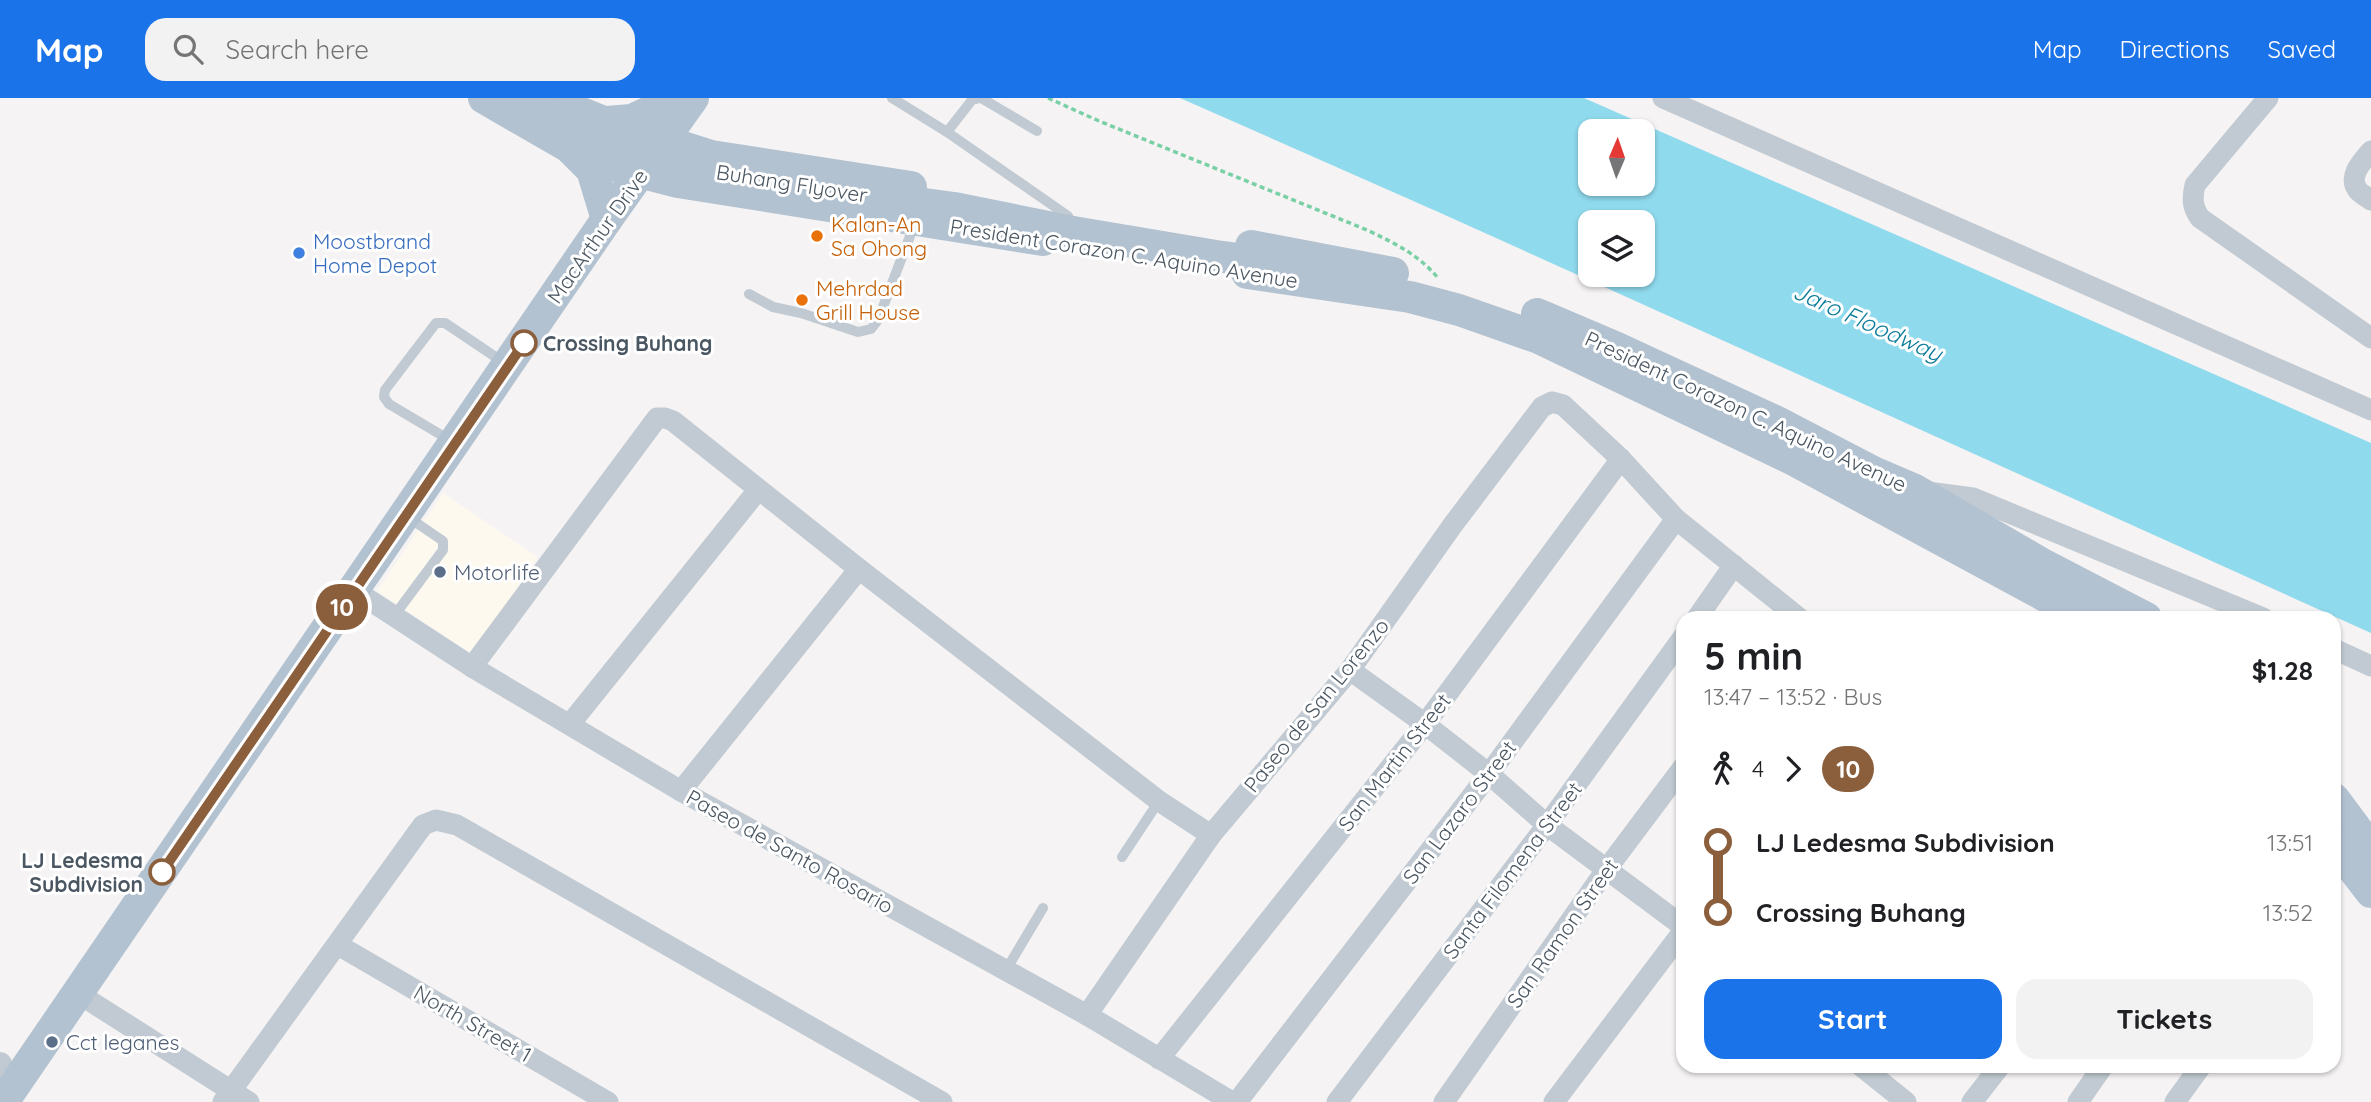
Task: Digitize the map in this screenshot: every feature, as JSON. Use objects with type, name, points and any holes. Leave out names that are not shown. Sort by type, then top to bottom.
[{"type":"main road","name":"President Corazon C. Aquino Avenue","points":[[484,98],[569,147],[615,166],[700,187],[916,221],[1324,272],[1443,283],[1545,317],[1775,421],[1866,483],[2094,611]]},
{"type":"main road","name":"Buhang Flyover","points":[[522,98],[588,136],[666,162],[803,187],[954,208],[1130,242],[1280,265]]},
{"type":"main road","name":"President Corazon C. Aquino Avenue","points":[[556,98],[574,110],[604,122],[711,156],[1000,202],[1324,272],[1459,310],[1539,338],[1792,459],[1866,483],[1915,490],[2037,577]]},
{"type":"main road","points":[[604,122],[632,120],[668,103],[695,98],[709,139],[721,153],[744,160]]},
{"type":"main road","name":"MacArthur Drive","points":[[5,1085],[79,994],[607,219],[695,98]]},
{"type":"main road","points":[[569,147],[592,170],[607,219],[660,193],[677,188],[700,187]]},
{"type":"main road","name":"President Corazon C. Aquino Avenue","points":[[1280,265],[1324,272]]},
{"type":"main road","points":[[2341,818],[2371,892]]},
{"type":"street","points":[[1663,98],[2371,410]]},
{"type":"street","points":[[2268,98],[2195,185],[2192,198],[2195,210],[2200,218],[2371,338]]},
{"type":"street","points":[[2371,151],[2358,166],[2354,177],[2356,188],[2371,200]]},
{"type":"street","name":"Paseo de San Lorenzo","points":[[1087,1015],[1211,835],[1350,670],[1452,526],[1542,407],[1552,402],[1563,405],[1621,459]]},
{"type":"street","points":[[472,667],[657,418],[665,418],[673,421],[1159,801],[1211,835]]},
{"type":"street","points":[[1621,459],[1676,519],[1789,611]]},
{"type":"street","name":"San Martin Street","points":[[1159,1059],[1425,724],[1621,459]]},
{"type":"street","points":[[570,724],[758,490]]},
{"type":"street","points":[[1915,490],[1973,498],[2246,611]]},
{"type":"street","name":"San Lazaro Street","points":[[1234,1102],[1489,774],[1676,519]]},
{"type":"street","points":[[1701,611],[1734,565]]},
{"type":"street","points":[[681,791],[859,569]]},
{"type":"street","name":"Paseo de Santo Rosario","points":[[354,590],[472,667],[681,791],[1087,1015],[1234,1102]]},
{"type":"street","name":"Santa Filomena Street","points":[[1337,1102],[1547,825],[1676,647]]},
{"type":"street","points":[[2341,652],[2371,666]]},
{"type":"street","points":[[1350,670],[1425,724],[1489,774],[1547,825],[1676,922]]},
{"type":"street","name":"San Ramon Street","points":[[1444,1102],[1606,870],[1676,777]]},
{"type":"street","points":[[79,994],[234,1098],[423,825],[436,820],[457,825],[942,1102]]},
{"type":"street","points":[[1554,1102],[1676,939]]},
{"type":"street","name":"North Street 1","points":[[338,945],[608,1102]]},
{"type":"street","points":[[1878,1073],[1906,1102]]},
{"type":"street","points":[[1972,1102],[1995,1073]]},
{"type":"street","points":[[2078,1102],[2098,1073]]},
{"type":"street","points":[[2175,1102],[2196,1073]]},
{"type":"lane","points":[[892,98],[947,132],[1068,216]]},
{"type":"lane","points":[[947,132],[972,100],[981,98],[1037,131]]},
{"type":"lane","points":[[749,294],[787,312],[801,313],[858,332],[871,329],[878,320],[916,221]]},
{"type":"lane","points":[[456,443],[389,404],[384,397],[385,390],[436,323],[445,323],[509,365]]},
{"type":"lane","points":[[394,616],[444,545],[443,541],[406,516]]},
{"type":"lane","points":[[1122,857],[1159,801]]},
{"type":"lane","points":[[1006,970],[1043,908]]},
{"type":"path","points":[[1048,98],[1367,230],[1424,261],[1443,283]]},
{"type":"shaded area","points":[[443,493],[538,557],[472,654],[377,591]]},
{"type":"water","name":"Jaro Floodway","points":[[1180,98],[1584,98],[1632,119],[1578,119],[1578,196],[1656,196],[1656,130],[2371,443],[2371,633],[2341,619],[2341,611],[2322,611],[1604,287],[1655,287],[1655,210],[1578,210],[1578,275]]},
{"type":"bus line","name":"10","points":[[162,872],[524,343]]},
{"type":"place","name":"Kalan-An Sa Ohong","points":[[817,236]]},
{"type":"place","name":"Moostbrand Home Depot","points":[[299,253]]},
{"type":"place","name":"Mehrdad Grill House","points":[[802,300]]},
{"type":"place","name":"Crossing Buhang","points":[[524,343]]},
{"type":"place","name":"Motorlife","points":[[440,572]]},
{"type":"place","name":"LJ Ledesma Subdivision","points":[[162,872]]},
{"type":"place","name":"Cct leganes","points":[[52,1042]]}]
